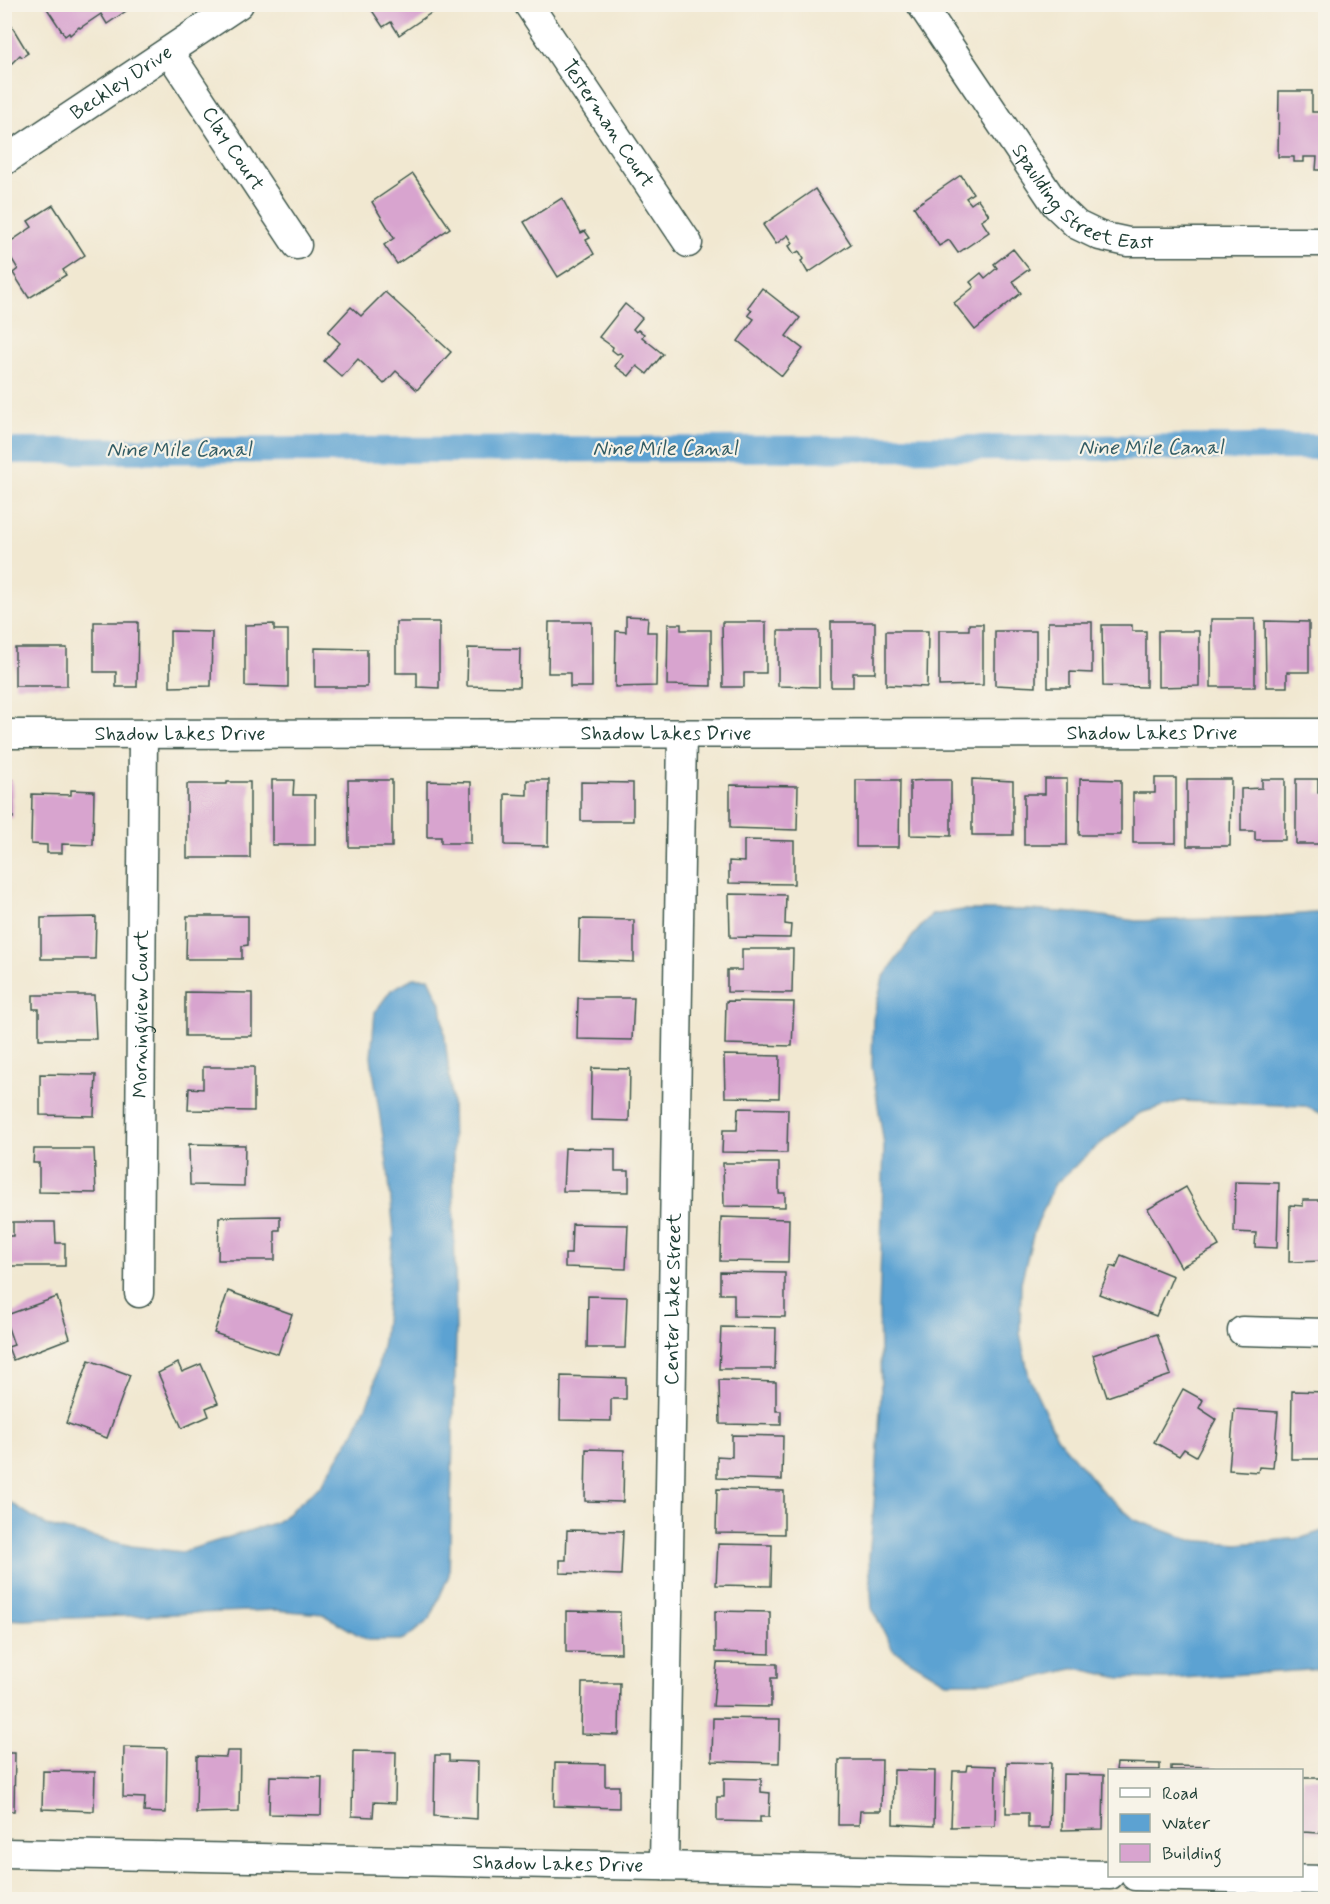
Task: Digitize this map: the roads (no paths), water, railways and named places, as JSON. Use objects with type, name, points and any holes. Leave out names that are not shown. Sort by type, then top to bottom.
[{"type":"street","name":"Beckley Drive","points":[[4,161],[239,4]]},
{"type":"street","name":"Testerman Court","points":[[528,4],[688,243]]},
{"type":"street","name":"Spaulding Street East","points":[[921,4],[1056,205],[1077,225],[1100,236],[1128,242],[1326,242]]},
{"type":"street","name":"Clay Court","points":[[169,52],[297,245]]},
{"type":"street","name":"Shadow Lakes Drive","points":[[4,734],[1326,733]]},
{"type":"street","name":"Morningview Court","points":[[139,1293],[142,734]]},
{"type":"street","name":"Center Lake Street","points":[[664,1866],[682,734]]},
{"type":"street","points":[[1242,1331],[1326,1333]]},
{"type":"street","name":"Shadow Lakes Drive","points":[[4,1853],[1108,1875]]},
{"type":"street","points":[[1211,1877],[1326,1880]]},
{"type":"water","points":[[963,910],[1029,910],[1089,914],[1136,921],[1265,917],[1325,912],[1325,1115],[1304,1106],[1181,1101],[1140,1113],[1095,1148],[1054,1185],[1034,1232],[1021,1282],[1020,1333],[1029,1377],[1057,1437],[1103,1492],[1135,1520],[1191,1540],[1238,1544],[1302,1538],[1325,1530],[1325,1669],[1167,1679],[1120,1678],[1076,1668],[1028,1680],[946,1682],[893,1650],[872,1608],[869,1558],[881,1394],[879,1312],[884,1145],[872,1066],[873,1019],[883,978],[912,937],[931,915]]},
{"type":"water","points":[[413,978],[429,978],[441,1004],[452,1099],[456,1335],[449,1575],[430,1619],[404,1640],[367,1640],[323,1614],[276,1610],[5,1619],[5,1499],[47,1526],[132,1546],[182,1552],[277,1522],[321,1485],[354,1432],[373,1391],[383,1341],[394,1233],[388,1170],[371,1057],[375,1012],[391,990]]},
{"type":"waterway","name":"Nine Mile Canal","points":[[4,451],[1326,447]]}]
